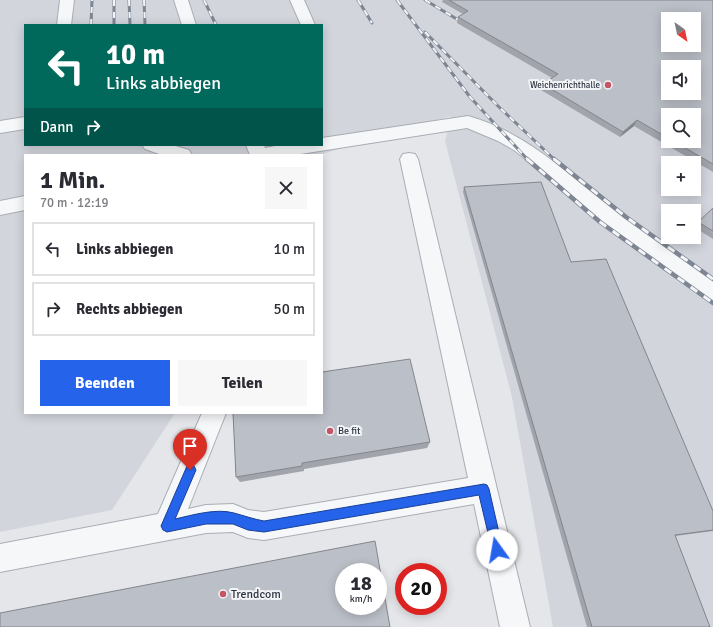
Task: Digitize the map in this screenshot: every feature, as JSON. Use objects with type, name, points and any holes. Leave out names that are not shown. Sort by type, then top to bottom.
[{"type":"lane","points":[[64,24],[66,0]]},
{"type":"lane","points":[[181,0],[189,24]]},
{"type":"lane","points":[[297,0],[308,24]]},
{"type":"lane","points":[[323,143],[468,122],[488,127],[525,147],[638,239],[713,292]]},
{"type":"lane","points":[[0,127],[24,123]]},
{"type":"lane","points":[[154,146],[179,154]]},
{"type":"lane","points":[[264,154],[307,146]]},
{"type":"lane","points":[[409,159],[515,627]]},
{"type":"lane","points":[[0,208],[24,203]]},
{"type":"lane","points":[[167,526],[214,414]]},
{"type":"lane","points":[[0,558],[206,518],[233,518],[248,524],[264,526],[484,489]]},
{"type":"shaded area","points":[[0,0],[713,0],[713,627],[553,627],[512,397],[445,141],[451,116],[322,154],[24,154],[24,414],[174,414],[112,510],[0,532]]},
{"type":"building","name":"Weichenrichthalle","points":[[449,0],[713,0],[713,164],[685,148],[701,148],[701,108],[661,108],[661,134],[637,120],[623,132],[543,84],[558,74],[458,17],[468,11]]},
{"type":"building","points":[[541,182],[571,262],[606,259],[713,511],[713,530],[675,535],[710,627],[592,627],[464,187]]},
{"type":"building","points":[[713,208],[713,231],[701,224],[701,219]]},
{"type":"building","name":"Be fit","points":[[410,359],[430,442],[302,463],[302,466],[236,477],[233,414],[323,414],[323,372]]},
{"type":"building","name":"Trendcom","points":[[375,541],[379,563],[335,563],[335,615],[387,615],[387,610],[390,627],[0,627],[0,613]]},
{"type":"railway","points":[[91,24],[92,0]]},
{"type":"railway","points":[[114,0],[114,24]]},
{"type":"railway","points":[[129,0],[130,24]]},
{"type":"railway","points":[[144,0],[145,24]]},
{"type":"railway","points":[[204,0],[216,24]]},
{"type":"railway","points":[[358,0],[372,23]]},
{"type":"railway","points":[[397,0],[470,97],[527,159]]},
{"type":"railway","points":[[425,0],[460,21]]},
{"type":"railway","points":[[425,32],[499,107],[555,160]]},
{"type":"railway","points":[[527,159],[600,222],[713,303]]},
{"type":"railway","points":[[554,159],[626,217],[713,279]]},
{"type":"place","name":"Weichenrichthalle","points":[[608,85]]},
{"type":"place","name":"Be fit","points":[[330,431]]},
{"type":"place","name":"Trendcom","points":[[223,594]]},
{"type":"route","points":[[190,470],[167,526],[206,518],[233,518],[248,524],[264,526],[484,489],[497,550]]}]
